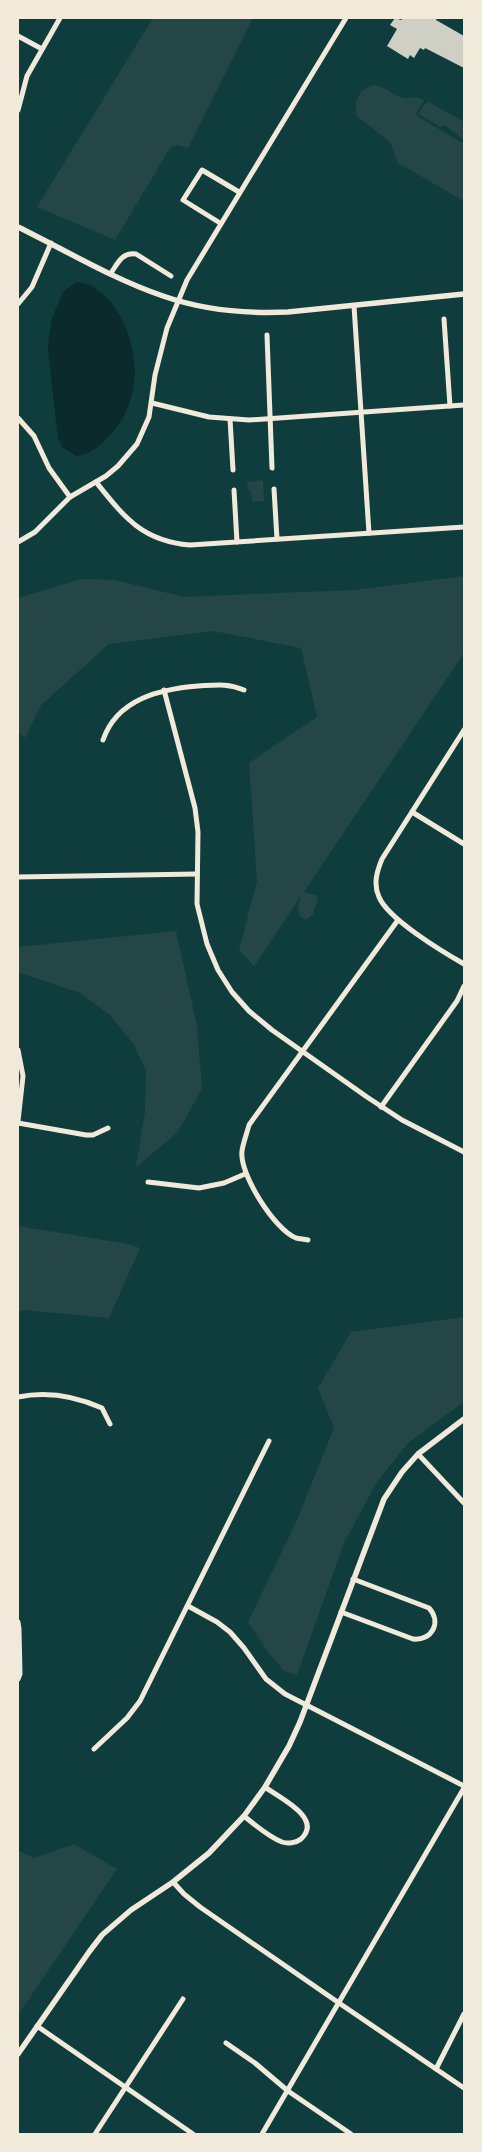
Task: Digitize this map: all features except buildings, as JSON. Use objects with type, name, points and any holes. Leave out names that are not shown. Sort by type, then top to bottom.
[{"type":"street","points":[[18,110],[27,76],[60,18]]},
{"type":"street","points":[[18,542],[40,527],[70,497],[96,482],[118,466],[136,444],[144,431],[152,403],[160,352],[177,300],[220,223],[346,18]]},
{"type":"street","points":[[18,36],[42,50]]},
{"type":"street","points":[[220,223],[184,200],[202,170],[239,192]]},
{"type":"street","points":[[18,227],[140,287],[177,300],[215,309],[263,313],[354,306],[464,294]]},
{"type":"street","points":[[18,304],[32,287],[51,243]]},
{"type":"street","points":[[111,273],[121,258],[130,254],[136,254],[171,276]]},
{"type":"street","points":[[354,306],[369,533]]},
{"type":"street","points":[[444,318],[450,406]]},
{"type":"street","points":[[267,335],[272,468]]},
{"type":"street","points":[[152,403],[188,413],[230,419],[269,419],[464,406]]},
{"type":"street","points":[[18,418],[34,436],[49,468],[70,497]]},
{"type":"street","points":[[230,419],[233,470]]},
{"type":"street","points":[[96,482],[130,522],[151,536],[170,542],[190,545],[464,527]]},
{"type":"street","points":[[274,489],[277,539]]},
{"type":"street","points":[[234,490],[237,542]]},
{"type":"street","points":[[103,740],[111,722],[126,709],[140,699],[164,690],[227,684],[244,690]]},
{"type":"street","points":[[164,690],[195,808],[198,832],[197,904],[207,944],[218,970],[232,992],[249,1011],[272,1030],[381,1106],[402,1120],[464,1152]]},
{"type":"street","points":[[464,730],[382,859],[376,875],[378,895],[387,909],[398,920],[464,964]]},
{"type":"street","points":[[412,812],[464,844]]},
{"type":"street","points":[[18,877],[198,874]]},
{"type":"street","points":[[308,1240],[295,1238],[273,1218],[245,1174],[242,1152],[249,1125],[398,920]]},
{"type":"street","points":[[381,1106],[457,1001],[464,986]]},
{"type":"street","points":[[18,1050],[23,1076],[18,1122],[86,1135],[93,1135],[108,1128]]},
{"type":"street","points":[[148,1182],[199,1188],[224,1183],[245,1174]]},
{"type":"street","points":[[18,1397],[43,1394],[76,1398],[102,1408],[110,1424]]},
{"type":"street","points":[[18,2054],[102,1935],[131,1910],[173,1882],[209,1853],[244,1816],[265,1787],[289,1746],[306,1705],[384,1499],[402,1472],[418,1454],[464,1419]]},
{"type":"street","points":[[94,1749],[137,1706],[269,1441]]},
{"type":"street","points":[[418,1454],[464,1503]]},
{"type":"street","points":[[340,1612],[413,1639],[424,1639],[435,1627],[435,1617],[429,1608],[353,1579]]},
{"type":"street","points":[[188,1606],[217,1622],[230,1632],[242,1645],[266,1679],[285,1694],[464,1787],[262,2134]]},
{"type":"street","points":[[18,1622],[20,1629],[20,1674],[18,1678]]},
{"type":"street","points":[[244,1816],[286,1843],[296,1842],[304,1835],[307,1824],[303,1814],[265,1787]]},
{"type":"street","points":[[173,1882],[200,1907],[464,2088]]},
{"type":"street","points":[[94,2134],[183,1999]]},
{"type":"street","points":[[436,2069],[464,2014]]},
{"type":"street","points":[[37,2026],[193,2134]]},
{"type":"street","points":[[226,2043],[255,2063],[288,2091],[351,2134]]},
{"type":"shaded area","points":[[153,18],[253,18],[188,148],[177,145],[170,148],[115,240],[37,207]]},
{"type":"shaded area","points":[[374,85],[401,97],[417,97],[424,100],[416,113],[417,116],[464,144],[464,201],[398,163],[390,142],[357,116],[356,105],[358,96],[364,89]]},
{"type":"shaded area","points":[[429,102],[464,122],[464,140],[444,125],[440,127],[419,114],[424,105]]},
{"type":"shaded area","points":[[76,282],[91,286],[104,295],[115,308],[124,323],[130,340],[135,375],[129,404],[116,429],[96,448],[76,456],[62,447],[58,439],[48,351],[52,318],[63,292]]},
{"type":"shaded area","points":[[263,480],[264,501],[252,502],[247,482]]},
{"type":"shaded area","points":[[464,576],[464,653],[304,892],[315,895],[318,898],[313,914],[306,920],[300,916],[298,906],[301,896],[254,966],[239,950],[257,881],[249,763],[317,717],[301,648],[213,631],[109,644],[41,705],[25,738],[18,731],[18,598],[81,579],[115,580],[184,597],[354,590]]},
{"type":"shaded area","points":[[176,931],[197,1026],[202,1089],[177,1133],[136,1167],[145,1112],[146,1071],[134,1045],[110,1015],[80,993],[18,972],[18,947]]},
{"type":"shaded area","points":[[18,1226],[128,1244],[140,1248],[109,1318],[23,1310],[18,1313]]},
{"type":"shaded area","points":[[464,1317],[464,1402],[408,1443],[377,1482],[344,1543],[297,1675],[284,1671],[268,1652],[248,1622],[297,1520],[334,1428],[318,1388],[351,1332]]},
{"type":"shaded area","points":[[74,1844],[117,1869],[18,2015],[18,1850],[34,1858]]}]
